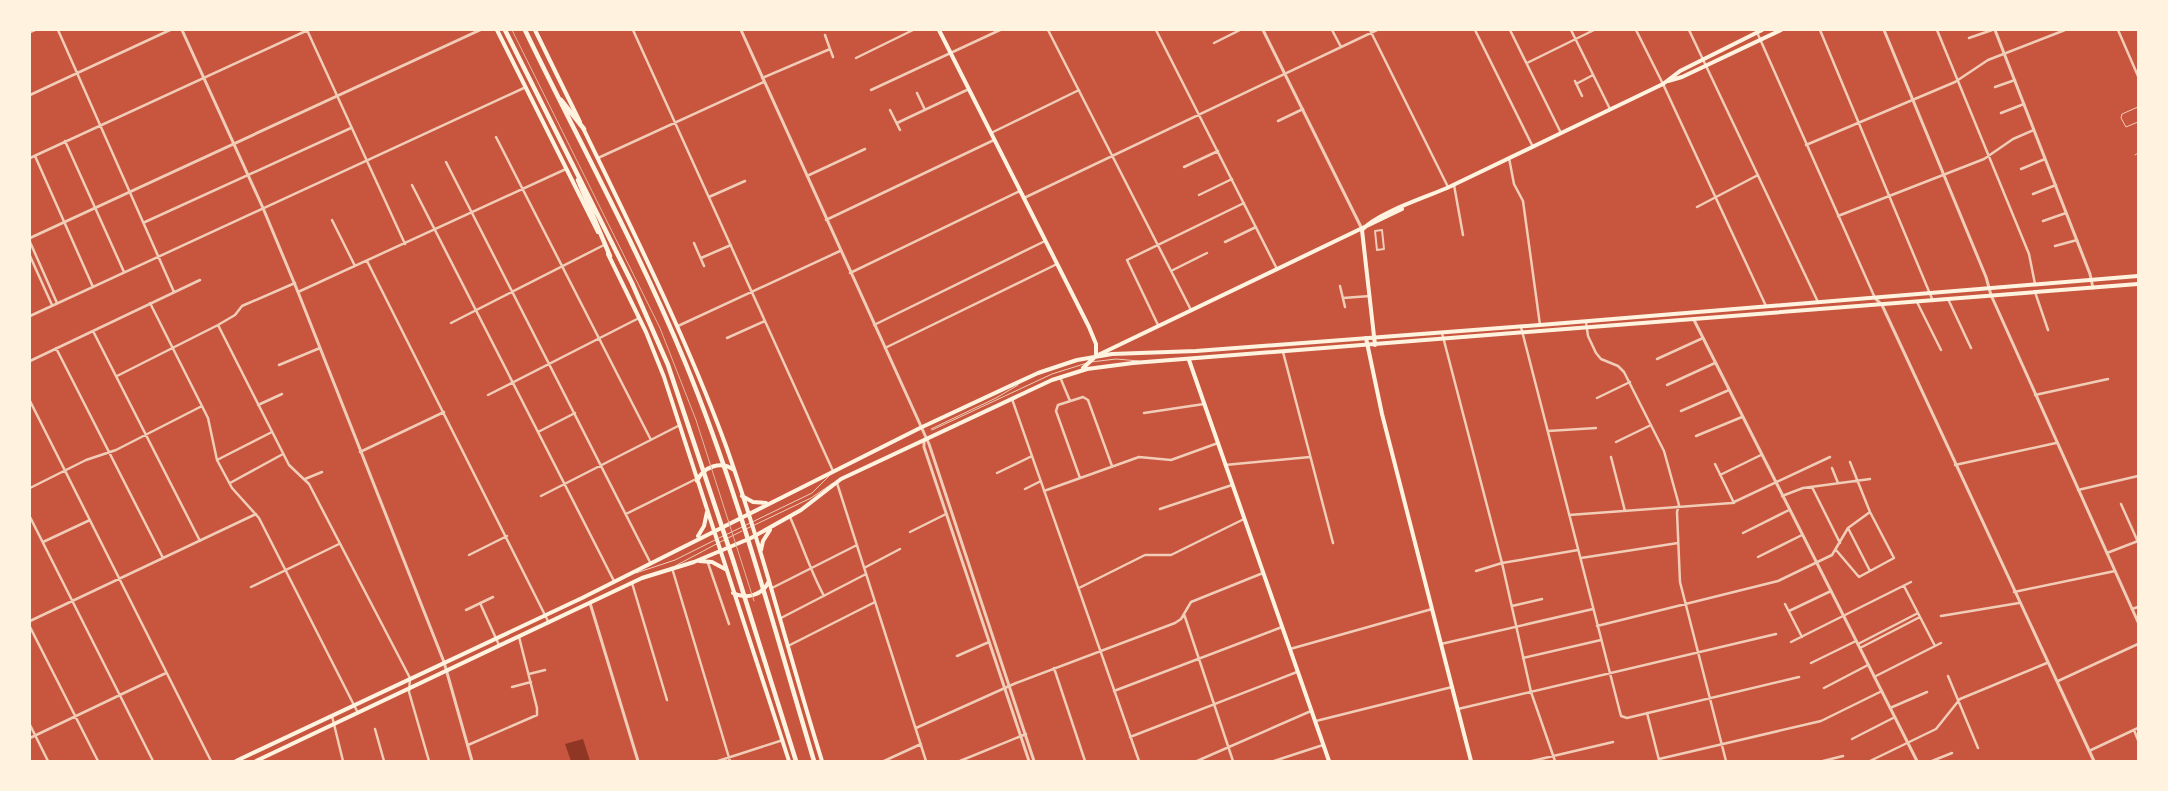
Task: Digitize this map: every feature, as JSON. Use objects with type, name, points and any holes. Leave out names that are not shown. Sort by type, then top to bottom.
[{"type":"highway","points":[[505,30],[563,142],[636,291],[672,376],[796,761]]},
{"type":"highway","points":[[525,30],[660,304],[692,380],[752,556],[814,761]]},
{"type":"highway","points":[[555,92],[584,129]]},
{"type":"highway","points":[[563,142],[610,256]]},
{"type":"main road","points":[[497,30],[610,256],[661,369],[707,510],[719,540],[733,593],[789,761]]},
{"type":"main road","points":[[535,30],[678,326],[734,470],[748,513],[749,525],[761,552],[770,581],[822,761]]},
{"type":"main road","points":[[939,30],[1095,341],[1096,356]]},
{"type":"main road","points":[[256,761],[550,623],[632,582],[694,562],[753,537],[790,517],[836,482],[1012,398],[1079,370],[1096,356],[1362,230],[1368,223],[1389,211],[1407,206],[1448,187],[1666,82],[1680,71],[1704,58],[1756,31],[1762,30]]},
{"type":"main road","points":[[1666,82],[1675,80],[1781,30]]},
{"type":"main road","points":[[1362,230],[1375,345]]},
{"type":"main road","points":[[237,761],[546,615],[920,428],[1028,377],[1061,364],[1096,356],[1196,351],[1521,327],[2138,276]]},
{"type":"main road","points":[[1079,370],[1152,362],[2138,284]]},
{"type":"main road","points":[[1762,315],[1766,306]]},
{"type":"main road","points":[[1694,320],[1700,312]]},
{"type":"main road","points":[[1366,338],[1471,761]]},
{"type":"main road","points":[[1189,360],[1196,351]]},
{"type":"main road","points":[[1189,360],[1329,761]]},
{"type":"main road","points":[[697,478],[708,468],[727,466],[734,470]]},
{"type":"main road","points":[[742,496],[753,502],[768,503]]},
{"type":"main road","points":[[697,538],[704,526],[707,510]]},
{"type":"main road","points":[[761,552],[763,541],[771,528]]},
{"type":"main road","points":[[694,562],[708,561],[718,564],[727,571]]},
{"type":"main road","points":[[733,593],[739,596],[754,594],[766,588],[770,581]]},
{"type":"main road","points":[[590,603],[595,591]]},
{"type":"street","points":[[30,32],[35,30]]},
{"type":"street","points":[[58,30],[145,222],[174,292]]},
{"type":"street","points":[[30,95],[170,30]]},
{"type":"street","points":[[182,30],[295,283],[444,662],[472,761]]},
{"type":"street","points":[[30,158],[307,30],[405,244]]},
{"type":"street","points":[[30,238],[480,30]]},
{"type":"street","points":[[633,30],[834,471]]},
{"type":"street","points":[[741,30],[920,428],[929,444],[1034,761]]},
{"type":"street","points":[[856,58],[913,30]]},
{"type":"street","points":[[871,90],[1000,30]]},
{"type":"street","points":[[1048,30],[1191,310]]},
{"type":"street","points":[[1156,30],[1277,269]]},
{"type":"street","points":[[1214,43],[1240,30]]},
{"type":"street","points":[[1263,30],[1362,230]]},
{"type":"street","points":[[1332,30],[1341,47]]},
{"type":"street","points":[[1024,198],[1341,47],[1370,31],[1377,30]]},
{"type":"street","points":[[1475,30],[1533,147]]},
{"type":"street","points":[[1510,30],[1561,133]]},
{"type":"street","points":[[1571,30],[1610,109]]},
{"type":"street","points":[[1527,63],[1594,30]]},
{"type":"street","points":[[1636,30],[1666,82],[1766,306]]},
{"type":"street","points":[[1690,30],[1818,302]]},
{"type":"street","points":[[1820,30],[1931,293],[1932,301]]},
{"type":"street","points":[[1884,30],[1990,288],[1991,296],[2138,622]]},
{"type":"street","points":[[1937,30],[2030,254],[2035,284]]},
{"type":"street","points":[[1969,38],[1994,30],[2056,185],[2092,280],[2093,288]]},
{"type":"street","points":[[1806,145],[1958,81],[1984,62],[2065,30]]},
{"type":"street","points":[[2118,30],[2138,74]]},
{"type":"street","points":[[1370,31],[1448,187]]},
{"type":"street","points":[[1756,31],[1875,298],[1882,305],[2093,761]]},
{"type":"street","points":[[825,34],[833,57]]},
{"type":"street","points":[[598,158],[830,49]]},
{"type":"street","points":[[1582,96],[1576,82],[1593,75]]},
{"type":"street","points":[[1995,87],[2014,80]]},
{"type":"street","points":[[30,316],[526,87]]},
{"type":"street","points":[[897,123],[969,90]]},
{"type":"street","points":[[991,133],[1079,90]]},
{"type":"street","points":[[917,93],[925,110]]},
{"type":"street","points":[[2001,113],[2024,104]]},
{"type":"street","points":[[890,110],[900,130]]},
{"type":"street","points":[[1278,122],[1303,110]]},
{"type":"street","points":[[145,222],[351,128]]},
{"type":"street","points":[[1838,216],[1990,156],[2016,137],[2034,130]]},
{"type":"street","points":[[496,137],[651,440]]},
{"type":"street","points":[[826,220],[994,140]]},
{"type":"street","points":[[66,141],[124,272]]},
{"type":"street","points":[[806,176],[865,149]]},
{"type":"street","points":[[1184,167],[1218,151]]},
{"type":"street","points":[[35,156],[93,287]]},
{"type":"street","points":[[1510,158],[1514,184],[1523,201],[1540,325]]},
{"type":"street","points":[[2020,168],[2045,159]]},
{"type":"street","points":[[446,162],[650,562]]},
{"type":"street","points":[[298,292],[566,169]]},
{"type":"street","points":[[1697,207],[1758,175]]},
{"type":"street","points":[[1199,195],[1232,179]]},
{"type":"street","points":[[709,197],[745,181]]},
{"type":"street","points":[[1454,184],[1463,235]]},
{"type":"street","points":[[412,185],[614,581]]},
{"type":"street","points":[[2033,194],[2056,185]]},
{"type":"street","points":[[850,273],[1020,191]]},
{"type":"street","points":[[1158,326],[1126,261],[1244,203]]},
{"type":"street","points":[[2043,221],[2066,213]]},
{"type":"street","points":[[332,220],[355,266]]},
{"type":"street","points":[[1226,242],[1256,227]]},
{"type":"street","points":[[1382,230],[1384,249],[1377,250],[1375,231],[1382,230]]},
{"type":"street","points":[[2055,246],[2077,240]]},
{"type":"street","points":[[874,325],[1045,241]]},
{"type":"street","points":[[30,242],[57,303]]},
{"type":"street","points":[[694,243],[704,266]]},
{"type":"street","points":[[452,323],[604,245]]},
{"type":"street","points":[[701,258],[731,245]]},
{"type":"street","points":[[678,326],[840,251]]},
{"type":"street","points":[[1171,271],[1207,253]]},
{"type":"street","points":[[30,256],[52,305]]},
{"type":"street","points":[[367,261],[550,623]]},
{"type":"street","points":[[884,348],[1057,264]]},
{"type":"street","points":[[30,361],[200,280]]},
{"type":"street","points":[[116,376],[218,325],[233,316],[242,306],[295,283]]},
{"type":"street","points":[[1340,286],[1345,307]]},
{"type":"street","points":[[2035,292],[2048,330]]},
{"type":"street","points":[[1343,298],[1370,296]]},
{"type":"street","points":[[1948,299],[1971,348]]},
{"type":"street","points":[[1917,302],[1941,350]]},
{"type":"street","points":[[150,303],[209,422],[212,446],[217,460],[229,483],[256,514],[358,713]]},
{"type":"street","points":[[488,395],[639,318]]},
{"type":"street","points":[[1694,320],[1917,761]]},
{"type":"street","points":[[727,338],[765,321]]},
{"type":"street","points":[[1586,322],[1586,329],[1597,355],[1620,368],[1630,382],[1669,463],[1679,505],[1679,578],[1726,761]]},
{"type":"street","points":[[218,325],[283,454],[293,471],[305,479],[354,573],[370,598],[410,678],[409,689],[429,761]]},
{"type":"street","points":[[1521,327],[1609,673],[1622,717],[1627,718],[1798,677]]},
{"type":"street","points":[[93,331],[200,541]]},
{"type":"street","points":[[1442,332],[1502,563],[1531,692],[1555,761]]},
{"type":"street","points":[[1657,359],[1703,338]]},
{"type":"street","points":[[56,348],[163,558]]},
{"type":"street","points":[[280,366],[320,348]]},
{"type":"street","points":[[1283,352],[1333,543]]},
{"type":"street","points":[[1667,385],[1715,363]]},
{"type":"street","points":[[1060,377],[1070,400]]},
{"type":"street","points":[[2035,395],[2108,379]]},
{"type":"street","points":[[1597,398],[1630,382]]},
{"type":"street","points":[[1682,411],[1729,390]]},
{"type":"street","points":[[258,405],[282,394]]},
{"type":"street","points":[[1080,478],[1056,412],[1058,405],[1070,400],[1083,397],[1088,400],[1112,466]]},
{"type":"street","points":[[1012,398],[1139,761]]},
{"type":"street","points":[[30,401],[211,761]]},
{"type":"street","points":[[1144,413],[1204,404]]},
{"type":"street","points":[[30,488],[109,453],[202,406]]},
{"type":"street","points":[[360,452],[444,412]]},
{"type":"street","points":[[538,432],[575,413]]},
{"type":"street","points":[[1696,436],[1742,416]]},
{"type":"street","points":[[541,496],[680,425]]},
{"type":"street","points":[[1616,442],[1651,425]]},
{"type":"street","points":[[1548,431],[1596,428]]},
{"type":"street","points":[[217,460],[272,432]]},
{"type":"street","points":[[925,439],[924,447],[1028,761]]},
{"type":"street","points":[[1044,491],[1138,456],[1171,460],[1218,443]]},
{"type":"street","points":[[1955,465],[2056,443]]},
{"type":"street","points":[[229,483],[283,454]]},
{"type":"street","points":[[1720,475],[1761,454]]},
{"type":"street","points":[[997,473],[1032,456]]},
{"type":"street","points":[[1225,464],[1310,457]]},
{"type":"street","points":[[1611,457],[1625,511]]},
{"type":"street","points":[[1569,515],[1678,508],[1734,502],[1830,457]]},
{"type":"street","points":[[1836,550],[1859,577],[1894,558],[1870,512],[1850,462]]},
{"type":"street","points":[[1714,464],[1734,502]]},
{"type":"street","points":[[1832,468],[1838,483]]},
{"type":"street","points":[[305,479],[322,472]]},
{"type":"street","points":[[2078,490],[2138,476]]},
{"type":"street","points":[[626,514],[697,478]]},
{"type":"street","points":[[1782,496],[1812,487],[1870,479]]},
{"type":"street","points":[[1025,489],[1040,481]]},
{"type":"street","points":[[836,482],[926,761]]},
{"type":"street","points":[[1160,509],[1232,485]]},
{"type":"street","points":[[1812,487],[1840,543]]},
{"type":"street","points":[[2107,554],[2138,541],[2121,504]]},
{"type":"street","points":[[1743,533],[1789,510]]},
{"type":"street","points":[[1597,626],[1767,585],[1816,563],[1836,550],[1848,528],[1870,512]]},
{"type":"street","points":[[30,621],[256,514]]},
{"type":"street","points":[[910,532],[946,514]]},
{"type":"street","points":[[30,517],[153,761]]},
{"type":"street","points":[[790,517],[806,553],[810,569],[824,596]]},
{"type":"street","points":[[1078,588],[1146,555],[1171,555],[1244,519]]},
{"type":"street","points":[[43,542],[90,520]]},
{"type":"street","points":[[1848,528],[1870,571]]},
{"type":"street","points":[[1758,557],[1802,535]]},
{"type":"street","points":[[469,555],[507,536]]},
{"type":"street","points":[[1581,558],[1678,543]]},
{"type":"street","points":[[251,587],[339,544]]},
{"type":"street","points":[[772,588],[857,545]]},
{"type":"street","points":[[864,568],[900,549]]},
{"type":"street","points":[[1476,571],[1502,563],[1578,550]]},
{"type":"street","points":[[708,561],[729,624]]},
{"type":"street","points":[[672,568],[729,759]]},
{"type":"street","points":[[2014,592],[2115,571]]},
{"type":"street","points":[[916,728],[1010,685],[1175,623],[1184,614],[1186,607],[1193,601],[1263,573]]},
{"type":"street","points":[[781,618],[866,574]]},
{"type":"street","points":[[632,582],[668,700]]},
{"type":"street","points":[[1790,642],[1911,582]]},
{"type":"street","points":[[1904,586],[1935,646]]},
{"type":"street","points":[[1789,611],[1830,591]]},
{"type":"street","points":[[466,610],[493,597]]},
{"type":"street","points":[[1512,606],[1542,599]]},
{"type":"street","points":[[788,646],[875,602]]},
{"type":"street","points":[[480,603],[499,646]]},
{"type":"street","points":[[590,603],[638,761]]},
{"type":"street","points":[[1941,616],[2019,603]]},
{"type":"street","points":[[1785,604],[1802,636]]},
{"type":"street","points":[[2132,609],[2138,607]]},
{"type":"street","points":[[1290,649],[1432,609]]},
{"type":"street","points":[[1442,644],[1593,609]]},
{"type":"street","points":[[1184,614],[1232,761]]},
{"type":"street","points":[[1811,663],[1858,644],[1919,615]]},
{"type":"street","points":[[1114,692],[1282,627]]},
{"type":"street","points":[[30,628],[98,761]]},
{"type":"street","points":[[1458,709],[1776,634]]},
{"type":"street","points":[[468,745],[536,716],[537,710],[531,682],[519,637]]},
{"type":"street","points":[[1523,658],[1601,640]]},
{"type":"street","points":[[957,656],[989,642]]},
{"type":"street","points":[[1874,677],[1941,643]]},
{"type":"street","points":[[2056,682],[2138,644]]},
{"type":"street","points":[[1870,761],[1940,726],[1958,700],[2047,663]]},
{"type":"street","points":[[1824,688],[1868,665]]},
{"type":"street","points":[[1054,668],[1085,761]]},
{"type":"street","points":[[528,674],[545,670]]},
{"type":"street","points":[[1130,737],[1298,672]]},
{"type":"street","points":[[30,738],[119,694],[167,673]]},
{"type":"street","points":[[1948,676],[1978,748]]},
{"type":"street","points":[[512,687],[531,682]]},
{"type":"street","points":[[1315,722],[1452,687]]},
{"type":"street","points":[[1647,713],[1659,760],[1825,720],[1882,691]]},
{"type":"street","points":[[1890,708],[1928,692]]},
{"type":"street","points":[[1197,761],[1311,712]]},
{"type":"street","points":[[332,715],[343,761]]},
{"type":"street","points":[[1852,738],[1895,717]]},
{"type":"street","points":[[30,725],[48,761]]},
{"type":"street","points":[[2089,751],[2138,728]]},
{"type":"street","points":[[375,729],[384,761]]},
{"type":"street","points":[[2134,730],[2138,740]]},
{"type":"street","points":[[960,761],[1026,734]]},
{"type":"street","points":[[718,761],[783,740]]},
{"type":"street","points":[[1532,761],[1613,742]]},
{"type":"street","points":[[884,761],[921,744]]},
{"type":"street","points":[[1274,761],[1323,745]]},
{"type":"street","points":[[1932,761],[1952,752]]},
{"type":"street","points":[[1823,761],[1838,759],[1843,756]]},
{"type":"lane","points":[[2138,108],[2122,114],[2121,118],[2126,127],[2138,122]]},
{"type":"lane","points":[[1028,377],[1002,395],[932,430],[1052,374],[1091,362],[1116,359],[1152,362]]},
{"type":"lane","points":[[621,578],[675,560],[749,525],[812,493],[834,471]]},
{"type":"lane","points":[[672,568],[719,540],[810,498],[836,482]]},
{"type":"shaded area","points":[[583,739],[590,761],[571,761],[565,744]]},
{"type":"railway","points":[[512,30],[660,328],[696,420],[754,601]]}]
